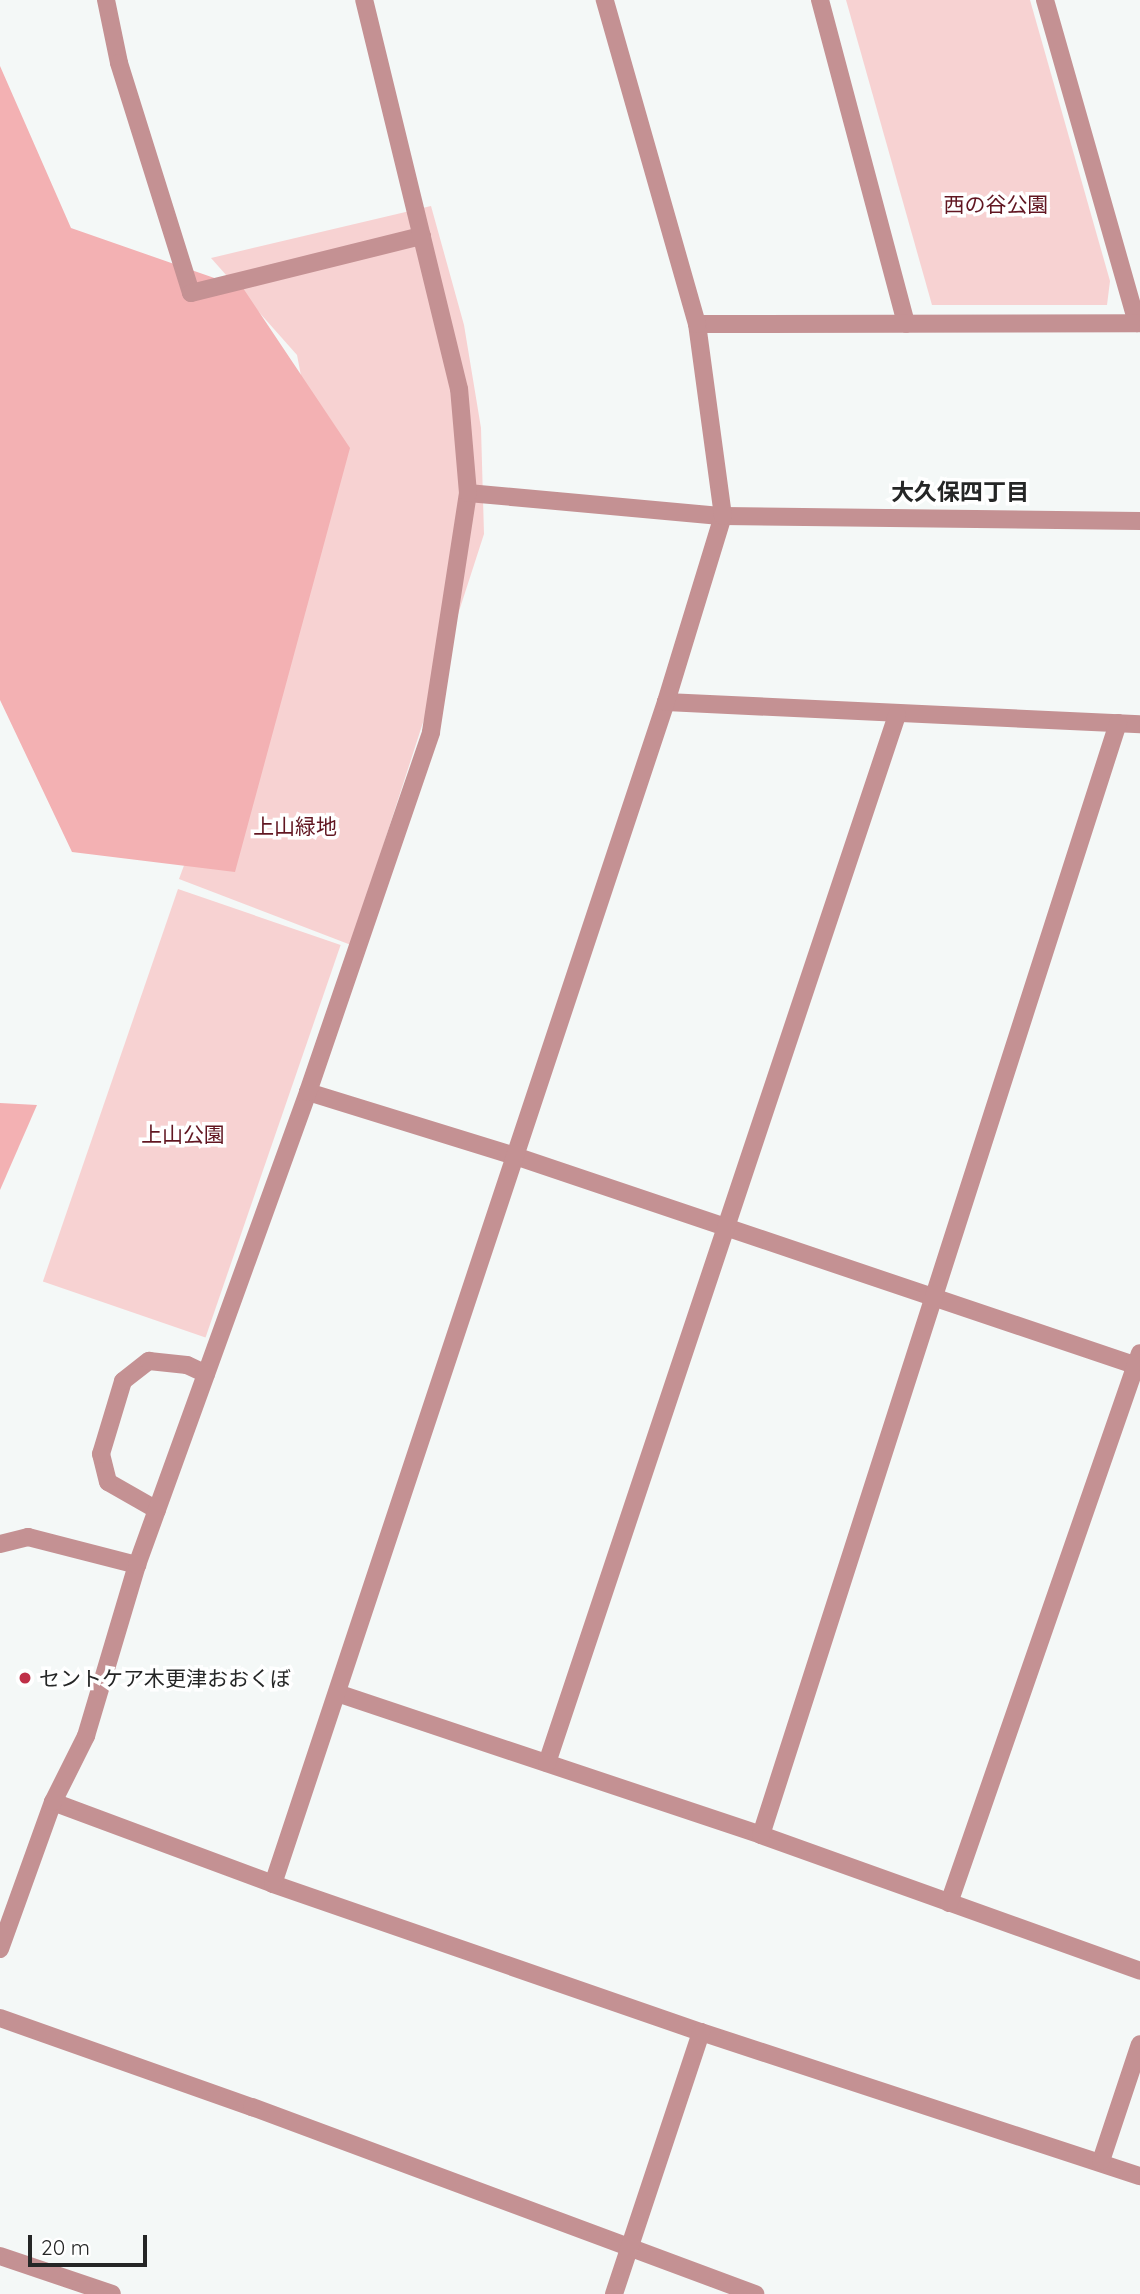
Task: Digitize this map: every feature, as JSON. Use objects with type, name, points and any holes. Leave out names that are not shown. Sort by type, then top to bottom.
[{"type":"street","points":[[106,0],[119,64],[191,293],[422,236]]},
{"type":"street","points":[[0,1949],[53,1802],[86,1736],[137,1565],[308,1092],[431,732],[468,493],[459,389],[364,0]]},
{"type":"street","points":[[273,1884],[666,702],[723,516],[697,324],[605,0]]},
{"type":"street","points":[[820,0],[906,324]]},
{"type":"street","points":[[697,324],[1138,323],[1045,0]]},
{"type":"street","points":[[468,493],[723,516],[1140,521]]},
{"type":"street","points":[[666,702],[897,715],[1140,724]]},
{"type":"street","points":[[547,1763],[897,715]]},
{"type":"street","points":[[761,1835],[1118,723]]},
{"type":"street","points":[[308,1092],[515,1156],[933,1299],[1138,1362],[949,1903]]},
{"type":"street","points":[[157,1510],[108,1482],[100,1454],[123,1381],[149,1361],[187,1365],[206,1374]]},
{"type":"street","points":[[0,1544],[28,1537],[137,1565]]},
{"type":"street","points":[[337,1693],[761,1835],[1140,1970]]},
{"type":"street","points":[[53,1802],[273,1884],[701,2032],[1140,2176]]},
{"type":"street","points":[[0,2018],[630,2245],[755,2294]]},
{"type":"street","points":[[614,2294],[701,2032]]},
{"type":"street","points":[[1101,2161],[1140,2044]]},
{"type":"street","points":[[0,2256],[112,2294]]},
{"type":"green space","name":"西の谷公園","points":[[846,0],[1030,0],[1110,281],[1107,305],[932,305]]},
{"type":"green space","name":"上山緑地","points":[[431,206],[464,325],[481,428],[484,534],[351,945],[179,879],[323,490],[297,355],[211,258]]},
{"type":"green space","name":"上山公園","points":[[178,889],[341,945],[206,1337],[43,1281]]},
{"type":"shaded area","points":[[0,66],[71,228],[243,288],[350,448],[235,872],[72,852],[0,700]]},
{"type":"shaded area","points":[[0,1103],[37,1105],[0,1190]]},
{"type":"place","name":"セントケア木更津おおくぼ","points":[[25,1678]]},
{"type":"district","name":"大久保四丁目","points":[[960,492]]}]
